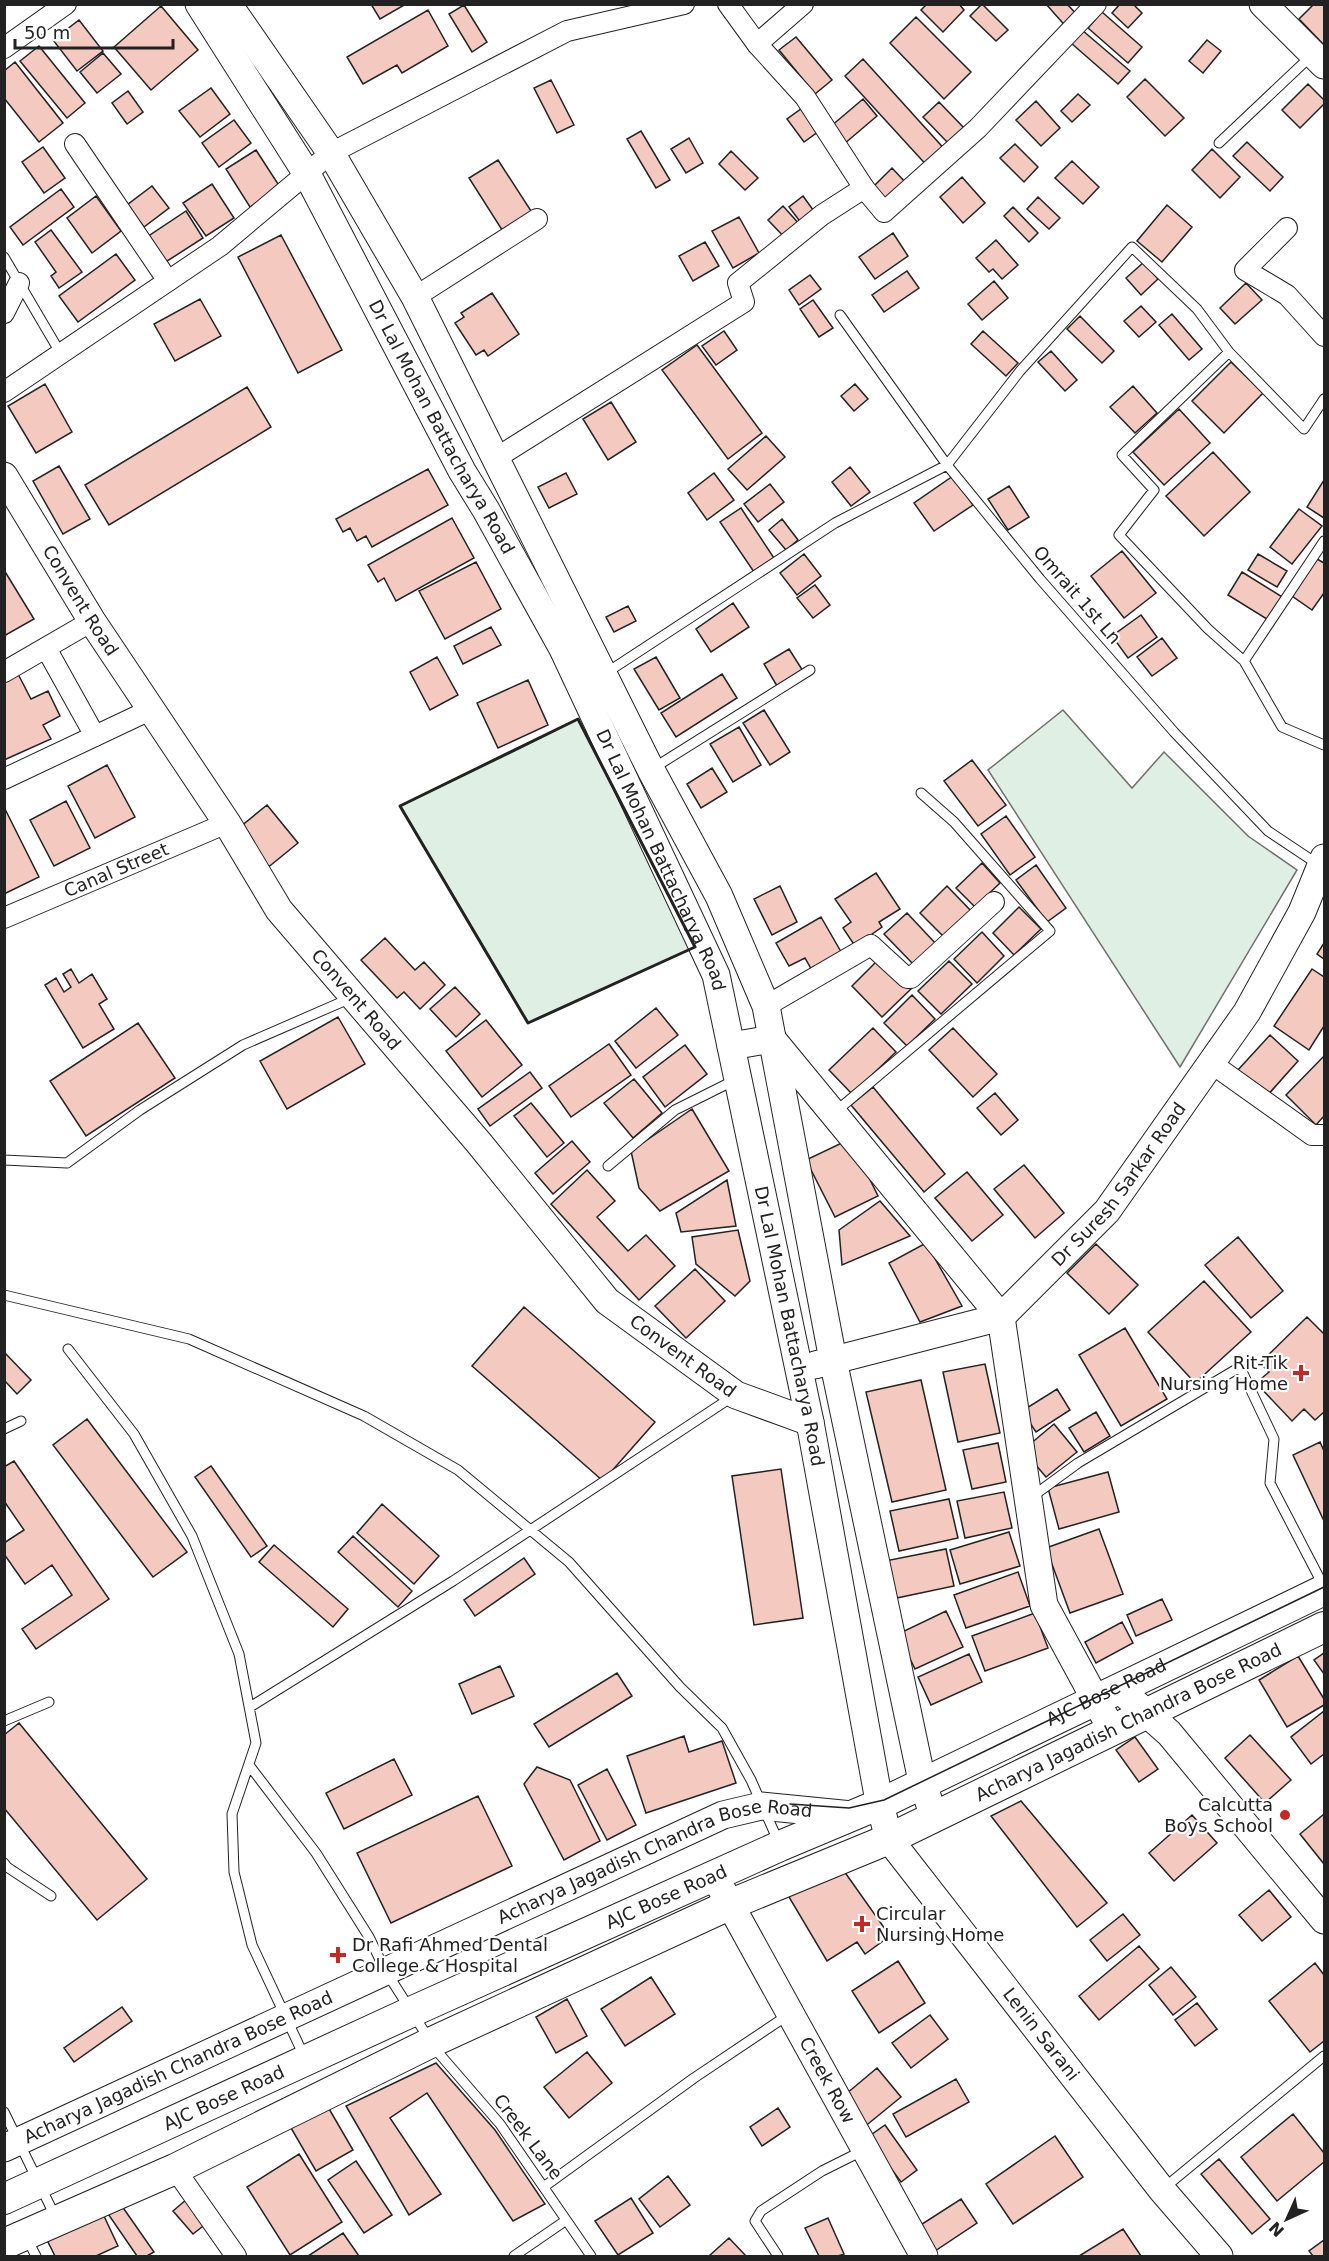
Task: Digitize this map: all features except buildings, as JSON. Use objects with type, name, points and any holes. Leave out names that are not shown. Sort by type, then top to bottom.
[{"type":"main road","name":"Dr Lal Mohan Battacharya Road","points":[[199,4],[307,174],[462,471],[563,649],[716,975],[810,1422],[880,1804]]},
{"type":"main road","name":"Dr Lal Mohan Battacharya Road","points":[[228,4],[331,153],[415,297],[651,770],[719,896],[766,1006],[833,1360],[922,1784]]},
{"type":"main road","points":[[1263,4],[1319,60]]},
{"type":"main road","name":"Convent Road","points":[[4,476],[92,621],[227,823],[279,910],[479,1143],[607,1301],[736,1395],[810,1422]]},
{"type":"main road","name":"Dr Suresh Sarkar Road","points":[[1001,1317],[1107,1211],[1258,992],[1302,912],[1323,862]]},
{"type":"main road","points":[[730,1046],[772,1039],[1001,1317],[1044,1605],[1108,1695],[1112,1730]]},
{"type":"main road","points":[[799,1369],[1001,1317]]},
{"type":"main road","name":"AJC Bose Road","points":[[4,2199],[411,2012],[780,1846],[880,1804],[1324,1589]]},
{"type":"main road","name":"Acharya Jagadish Chandra Bose Road","points":[[22,2245],[57,2220],[175,2169],[432,2042],[729,1905],[889,1839],[1324,1627]]},
{"type":"main road","points":[[1108,1695],[1147,1713],[1169,1733],[1324,1920]]},
{"type":"main road","points":[[922,1784],[934,1817]]},
{"type":"main road","name":"Lenin Sarani","points":[[880,1804],[889,1839],[1162,2190],[1219,2256]]},
{"type":"main road","name":"Acharya Jagadish Chandra Bose Road","points":[[12,2145],[723,1815],[761,1806],[852,1815]]},
{"type":"main road","name":"Acharya Jagadish Chandra Bose Road","points":[[715,1877],[729,1905]]},
{"type":"main road","name":"Creek Row","points":[[729,1905],[924,2256]]},
{"type":"street","points":[[4,48],[66,4]]},
{"type":"street","points":[[4,392],[220,246],[331,153],[567,31],[684,4]]},
{"type":"street","points":[[728,4],[757,44],[806,97],[864,188],[885,212],[978,128],[1096,4]]},
{"type":"street","points":[[757,44],[803,4]]},
{"type":"street","points":[[75,144],[168,281]]},
{"type":"street","points":[[495,458],[744,302],[738,283],[822,215],[864,188]]},
{"type":"street","points":[[415,297],[537,219]]},
{"type":"street","points":[[1287,228],[1245,270],[1287,295],[1324,336]]},
{"type":"street","points":[[4,312],[19,283]]},
{"type":"street","points":[[4,672],[92,621]]},
{"type":"street","points":[[46,648],[95,736]]},
{"type":"street","points":[[4,779],[150,710]]},
{"type":"street","name":"Canal Street","points":[[4,918],[227,823]]},
{"type":"street","points":[[766,1006],[871,945],[907,978],[911,978],[994,902]]},
{"type":"street","points":[[1211,1063],[1312,1135],[1324,1135]]},
{"type":"street","points":[[175,2169],[236,2256]]},
{"type":"lane","points":[[1219,143],[1319,60]]},
{"type":"lane","points":[[604,674],[835,523],[947,465],[1020,371],[1132,247],[1197,309],[1229,352],[1304,429],[1324,399]]},
{"type":"lane","points":[[4,257],[60,354]]},
{"type":"lane","name":"Omrait 1st Ln","points":[[840,315],[947,465],[1040,579],[1174,732],[1268,831],[1323,862]]},
{"type":"lane","points":[[1229,352],[1122,455],[1154,490],[1119,535],[1208,628],[1244,661],[1282,727],[1324,745]]},
{"type":"lane","points":[[1244,661],[1324,541]]},
{"type":"lane","points":[[651,770],[810,670]]},
{"type":"lane","points":[[833,1114],[1050,931],[954,822],[921,793]]},
{"type":"lane","points":[[4,1160],[67,1163],[140,1110],[243,1046],[353,997]]},
{"type":"lane","points":[[608,1166],[675,1110],[737,1079]]},
{"type":"lane","points":[[4,1295],[189,1339],[364,1416],[458,1470],[569,1562],[680,1688],[722,1728],[751,1780],[780,1846]]},
{"type":"lane","points":[[68,1348],[134,1434],[192,1536],[239,1654],[256,1743],[232,1814],[234,1872],[252,1945],[306,2061]]},
{"type":"lane","points":[[1028,1499],[1078,1463],[1240,1367],[1274,1439],[1270,1483],[1324,1589]]},
{"type":"lane","points":[[250,1707],[531,1531],[736,1395]]},
{"type":"lane","points":[[4,1429],[21,1421]]},
{"type":"lane","points":[[4,1721],[49,1702]]},
{"type":"lane","name":"Creek Lane","points":[[249,1765],[316,1853],[369,1937],[385,1970],[436,2050],[500,2124],[545,2186],[565,2222],[591,2256]]},
{"type":"lane","points":[[4,1863],[51,1896]]},
{"type":"lane","points":[[545,2186],[694,2078],[790,2014]]},
{"type":"lane","points":[[1162,2190],[1324,2056]]},
{"type":"lane","points":[[4,2112],[12,2145],[40,2183],[57,2220]]},
{"type":"lane","points":[[778,2256],[755,2221],[760,2211],[822,2171],[864,2150]]},
{"type":"lane","points":[[514,2256],[565,2222]]},
{"type":"green space","points":[[1063,710],[1132,788],[1164,752],[1248,836],[1297,870],[1180,1067],[988,770]]},
{"type":"green space","points":[[578,719],[695,947],[528,1023],[400,806]]},
{"type":"tram line","points":[[790,1804],[849,1808],[884,1800],[1324,1587]]},
{"type":"wall","points":[[578,719],[695,947],[528,1023],[400,806],[578,719]]},
{"type":"place","name":"Rit-Tik Nursing Home","points":[[1301,1373]]},
{"type":"place","name":"Calcutta Boys School","points":[[1285,1815]]},
{"type":"place","name":"Circular Nursing Home","points":[[862,1924]]},
{"type":"place","name":"Dr Rafi Ahmed Dental College & Hospital","points":[[338,1955]]}]
